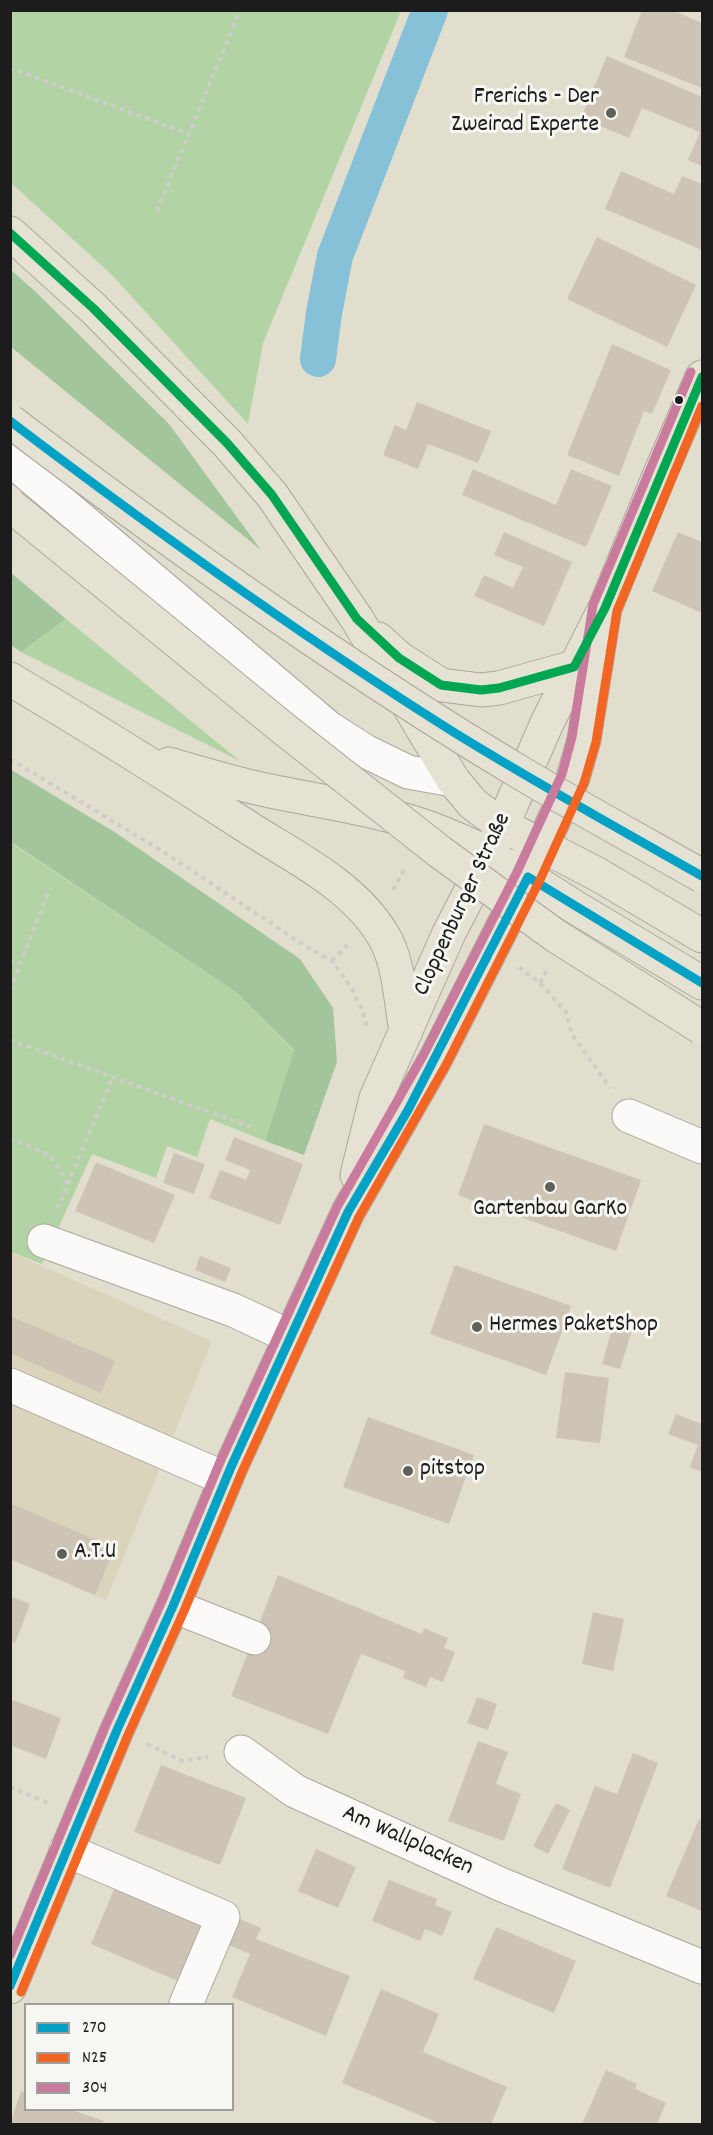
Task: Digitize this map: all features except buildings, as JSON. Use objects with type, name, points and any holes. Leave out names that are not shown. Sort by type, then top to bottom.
[{"type":"main road","points":[[10,232],[93,308],[227,443],[273,495],[357,619],[453,780],[473,804],[496,840],[528,877],[702,983]]},
{"type":"main road","name":"Cloppenburger Straße","points":[[348,1212],[376,1098],[449,933],[496,840],[547,723],[605,608],[702,377]]},
{"type":"main road","points":[[10,421],[90,482],[202,562],[360,671],[521,773],[702,876]]},
{"type":"main road","points":[[10,505],[284,729],[440,852],[556,936],[702,1028]]},
{"type":"main road","name":"Cloppenburger Straße","points":[[14,1966],[173,1606],[226,1479],[348,1212],[408,1110],[528,877],[573,778],[584,740],[605,608]]},
{"type":"main road","points":[[357,619],[399,658],[441,685],[481,690],[499,688],[574,666]]},
{"type":"main road","points":[[10,680],[133,752],[314,870],[351,897],[365,911],[384,937],[395,966],[406,1031]]},
{"type":"main road","points":[[133,752],[206,775],[406,821],[461,840],[496,840],[543,846],[702,936]]},
{"type":"street","points":[[10,459],[329,728],[365,751],[408,772],[453,780]]},
{"type":"street","points":[[629,1116],[702,1147]]},
{"type":"street","points":[[44,1241],[233,1310],[291,1337]]},
{"type":"street","points":[[10,1385],[226,1479]]},
{"type":"street","points":[[173,1606],[254,1638]]},
{"type":"street","name":"Am Wallplacken","points":[[241,1752],[295,1791],[500,1884],[702,1967]]},
{"type":"street","points":[[66,1850],[223,1917],[186,2003]]},
{"type":"path","points":[[157,211],[240,10]]},
{"type":"path","points":[[10,68],[189,134]]},
{"type":"path","points":[[10,759],[170,856],[299,942],[332,961],[352,989],[362,1010],[370,1039]]},
{"type":"path","points":[[10,990],[50,888]]},
{"type":"path","points":[[489,952],[515,964],[540,983],[566,1012],[572,1034],[629,1116]]},
{"type":"path","points":[[10,961],[20,964]]},
{"type":"path","points":[[10,1040],[256,1129]]},
{"type":"path","points":[[44,1241],[113,1077]]},
{"type":"path","points":[[10,1139],[45,1153],[53,1159],[68,1183]]},
{"type":"path","points":[[117,1730],[182,1761],[241,1752]]},
{"type":"path","points":[[10,1787],[80,1816]]},
{"type":"shaded area","points":[[10,1252],[212,1341],[106,1600],[11,1559]]},
{"type":"green space","points":[[11,10],[401,11],[263,343],[248,424],[111,274],[11,183]]},
{"type":"green space","points":[[11,270],[169,424],[261,550],[11,347]]},
{"type":"green space","points":[[10,572],[66,619],[21,652],[11,645]]},
{"type":"green space","points":[[66,619],[240,761],[21,652]]},
{"type":"green space","points":[[10,769],[116,833],[300,959],[333,1008],[337,1062],[304,1155],[265,1141],[294,1050],[236,992],[11,842]]},
{"type":"green space","points":[[10,842],[236,992],[294,1051],[265,1141],[210,1119],[197,1157],[167,1146],[156,1178],[92,1154],[42,1264],[11,1252]]},
{"type":"waterway","points":[[318,359],[335,256],[430,10]]},
{"type":"transit line","points":[[10,233],[93,308],[227,443],[272,495],[357,619],[399,658],[441,685],[481,690],[499,688],[574,667],[605,608],[702,377]]},
{"type":"transit line","name":"304","points":[[10,1955],[106,1725],[162,1601],[220,1462],[337,1207],[424,1054],[517,872],[562,774],[572,737],[593,605],[691,372]]},
{"type":"transit line","name":"N25","points":[[21,1992],[128,1735],[184,1611],[242,1472],[359,1217],[446,1065],[539,882],[584,783],[596,742],[617,611],[702,406]]},
{"type":"transit line","name":"270","points":[[10,421],[119,503],[230,582],[398,697],[516,770],[702,876]]},
{"type":"transit line","name":"270","points":[[528,877],[702,983]]},
{"type":"transit line","name":"270","points":[[10,1986],[117,1730],[173,1606],[231,1467],[348,1212],[408,1110],[528,877]]},
{"type":"place","name":"Frerichs - Der Zweirad Experte","points":[[611,113]]},
{"type":"place","name":"Gartenbau GarKo","points":[[550,1187]]},
{"type":"place","name":"Hermes PaketShop","points":[[477,1327]]},
{"type":"place","name":"pitstop","points":[[408,1471]]},
{"type":"place","name":"A.T.U","points":[[62,1554]]}]
